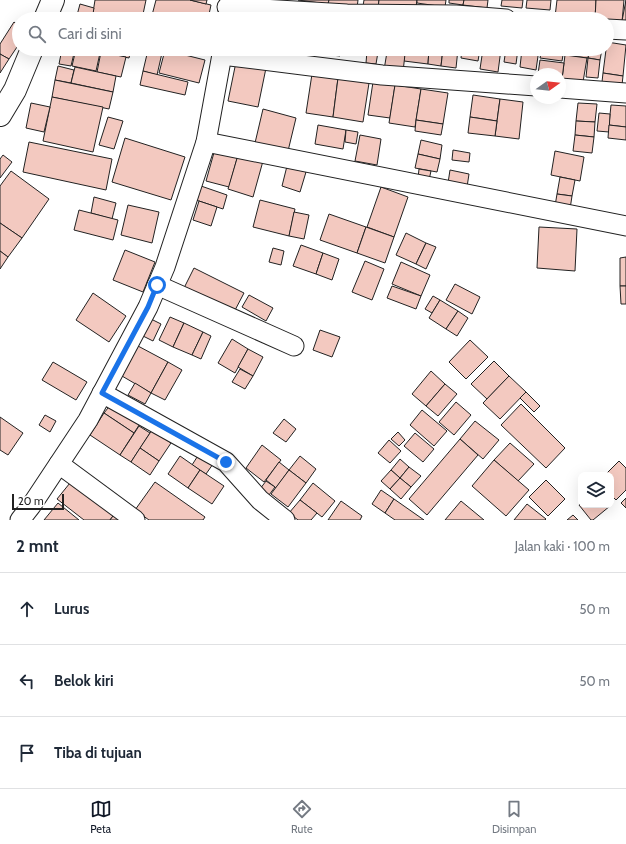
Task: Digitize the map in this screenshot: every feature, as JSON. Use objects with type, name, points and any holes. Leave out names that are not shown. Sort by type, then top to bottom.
[{"type":"highway","points":[[49,12],[53,0]]},
{"type":"highway","points":[[0,115],[15,90],[29,56]]},
{"type":"street","points":[[227,9],[298,12]]},
{"type":"street","points":[[614,29],[626,30]]},
{"type":"street","points":[[20,520],[31,506],[88,420],[148,307],[165,267],[206,142],[222,56]]},
{"type":"street","points":[[251,56],[382,75],[530,86]]},
{"type":"street","points":[[566,88],[626,93]]},
{"type":"street","points":[[206,142],[626,226]]},
{"type":"street","points":[[157,285],[294,346]]},
{"type":"street","points":[[102,393],[226,462],[260,500],[285,520]]},
{"type":"street","points":[[59,464],[135,520]]},
{"type":"building","points":[[95,0],[146,0],[143,12],[93,12]]},
{"type":"building","points":[[156,0],[190,0],[211,5],[210,12],[153,12]]},
{"type":"building","points":[[190,0],[207,0],[206,4]]},
{"type":"building","points":[[298,0],[329,0],[328,4]]},
{"type":"building","points":[[329,0],[358,0],[357,8],[328,4]]},
{"type":"building","points":[[364,0],[379,0],[378,8],[363,6]]},
{"type":"building","points":[[379,0],[417,0],[415,12],[378,8]]},
{"type":"building","points":[[417,0],[446,0],[445,7],[417,3]]},
{"type":"building","points":[[449,0],[464,0],[463,5],[449,3]]},
{"type":"building","points":[[464,0],[488,0],[487,8],[463,5]]},
{"type":"building","points":[[502,0],[523,0],[522,8],[501,6]]},
{"type":"building","points":[[527,0],[551,0],[550,10],[526,8]]},
{"type":"building","points":[[557,0],[596,0],[595,12],[556,12]]},
{"type":"building","points":[[596,0],[624,0],[622,22],[614,21],[614,12],[595,12]]},
{"type":"building","points":[[626,0],[626,22],[622,21]]},
{"type":"building","points":[[80,4],[94,8],[93,12],[78,12]]},
{"type":"building","points":[[12,25],[12,54],[9,59],[0,54],[0,44]]},
{"type":"building","points":[[614,43],[626,45],[623,76],[603,73],[605,56],[614,56]]},
{"type":"building","points":[[0,54],[9,59],[0,73]]},
{"type":"building","points":[[61,56],[73,56],[71,66],[59,64]]},
{"type":"building","points":[[74,56],[99,56],[96,71],[72,66]]},
{"type":"building","points":[[100,56],[126,57],[121,77],[97,72]]},
{"type":"building","points":[[147,56],[161,56],[157,75],[143,71]]},
{"type":"building","points":[[163,56],[189,56],[205,60],[199,83],[159,73]]},
{"type":"building","points":[[367,56],[377,56],[376,64],[366,63]]},
{"type":"building","points":[[386,56],[405,56],[403,72],[384,70]]},
{"type":"building","points":[[404,56],[429,56],[428,64],[404,61]]},
{"type":"building","points":[[429,56],[442,56],[441,66],[428,64]]},
{"type":"building","points":[[442,56],[457,56],[456,68],[441,66]]},
{"type":"building","points":[[461,56],[479,56],[478,61],[461,58]]},
{"type":"building","points":[[482,56],[500,56],[498,72],[480,69]]},
{"type":"building","points":[[505,56],[517,56],[516,64],[504,62]]},
{"type":"building","points":[[521,56],[538,56],[536,68],[530,69],[520,67]]},
{"type":"building","points":[[540,56],[563,56],[562,61],[540,58]]},
{"type":"building","points":[[565,56],[587,58],[583,82],[566,80],[566,68],[563,68]]},
{"type":"building","points":[[571,56],[588,56],[588,58]]},
{"type":"building","points":[[588,56],[601,56],[600,60],[588,58]]},
{"type":"building","points":[[588,58],[600,60],[598,78],[586,77]]},
{"type":"building","points":[[540,60],[564,63],[563,68],[539,68]]},
{"type":"building","points":[[236,62],[266,68],[258,107],[228,101]]},
{"type":"building","points":[[58,66],[74,70],[71,83],[55,80]]},
{"type":"building","points":[[75,67],[116,76],[113,92],[71,83]]},
{"type":"building","points":[[143,71],[188,82],[185,95],[140,85]]},
{"type":"building","points":[[603,73],[623,76],[622,85],[602,82]]},
{"type":"building","points":[[312,74],[338,78],[333,117],[306,113]]},
{"type":"building","points":[[338,78],[369,83],[363,122],[333,117]]},
{"type":"building","points":[[55,80],[113,92],[109,109],[52,97]]},
{"type":"building","points":[[373,82],[395,85],[390,118],[368,115]]},
{"type":"building","points":[[395,85],[421,89],[415,127],[389,123]]},
{"type":"building","points":[[421,89],[448,93],[443,124],[416,120]]},
{"type":"building","points":[[473,95],[500,99],[497,121],[470,117]]},
{"type":"building","points":[[52,97],[103,107],[93,152],[43,141]]},
{"type":"building","points":[[500,99],[523,102],[519,139],[495,136]]},
{"type":"building","points":[[31,103],[50,107],[44,132],[26,128]]},
{"type":"building","points":[[578,103],[597,104],[595,122],[576,121]]},
{"type":"building","points":[[611,105],[626,106],[626,127],[609,125]]},
{"type":"building","points":[[263,109],[296,118],[288,151],[255,143]]},
{"type":"building","points":[[599,113],[610,114],[609,132],[597,131]]},
{"type":"building","points":[[108,117],[123,121],[114,149],[99,145]]},
{"type":"building","points":[[470,117],[497,121],[495,136],[468,133]]},
{"type":"building","points":[[416,120],[443,124],[441,135],[415,131]]},
{"type":"building","points":[[576,121],[595,122],[594,137],[575,135]]},
{"type":"building","points":[[318,125],[346,130],[343,149],[315,144]]},
{"type":"building","points":[[609,125],[626,127],[626,140],[608,138]]},
{"type":"building","points":[[346,130],[358,132],[356,144],[345,142]]},
{"type":"building","points":[[360,135],[381,139],[377,165],[355,161]]},
{"type":"building","points":[[575,135],[594,137],[592,153],[573,151]]},
{"type":"building","points":[[125,138],[185,157],[171,200],[112,182]]},
{"type":"building","points":[[421,140],[442,145],[440,159],[418,154]]},
{"type":"building","points":[[29,142],[112,159],[106,190],[23,172]]},
{"type":"building","points":[[215,149],[238,155],[229,187],[206,181]]},
{"type":"building","points":[[453,150],[470,153],[469,162],[452,160]]},
{"type":"building","points":[[555,151],[584,157],[580,181],[551,175]]},
{"type":"building","points":[[418,154],[440,159],[437,172],[415,168]]},
{"type":"building","points":[[3,155],[12,162],[0,178],[0,159]]},
{"type":"building","points":[[238,155],[263,161],[253,197],[228,189]]},
{"type":"building","points":[[287,166],[306,172],[300,192],[282,186]]},
{"type":"building","points":[[419,169],[431,171],[429,180],[418,178]]},
{"type":"building","points":[[450,170],[469,174],[467,187],[448,183]]},
{"type":"building","points":[[11,171],[49,199],[22,238],[0,223],[0,186]]},
{"type":"building","points":[[560,177],[575,180],[572,196],[557,194]]},
{"type":"building","points":[[201,186],[227,195],[223,209],[196,200]]},
{"type":"building","points":[[381,187],[408,197],[394,237],[367,227]]},
{"type":"building","points":[[557,194],[572,196],[570,209],[555,206]]},
{"type":"building","points":[[94,197],[116,203],[112,219],[91,213]]},
{"type":"building","points":[[260,200],[295,209],[289,236],[253,227]]},
{"type":"building","points":[[199,201],[217,207],[211,226],[193,220]]},
{"type":"building","points":[[128,205],[159,212],[152,243],[121,235]]},
{"type":"building","points":[[79,210],[118,220],[113,240],[74,230]]},
{"type":"building","points":[[294,212],[309,215],[304,239],[289,236]]},
{"type":"building","points":[[329,214],[366,227],[357,253],[320,240]]},
{"type":"building","points":[[0,223],[22,238],[8,257],[0,251]]},
{"type":"building","points":[[366,227],[394,237],[385,263],[357,253]]},
{"type":"building","points":[[539,227],[577,229],[575,271],[537,268]]},
{"type":"building","points":[[406,233],[426,243],[416,264],[396,255]]},
{"type":"building","points":[[426,243],[436,247],[426,269],[416,264]]},
{"type":"building","points":[[301,245],[323,253],[316,274],[293,266]]},
{"type":"building","points":[[273,248],[284,251],[281,265],[269,262]]},
{"type":"building","points":[[125,250],[155,262],[143,292],[113,280]]},
{"type":"building","points":[[0,251],[8,257],[0,269]]},
{"type":"building","points":[[323,253],[339,259],[332,280],[316,274]]},
{"type":"building","points":[[626,257],[626,286],[620,286],[620,258]]},
{"type":"building","points":[[365,261],[384,269],[372,300],[352,292]]},
{"type":"building","points":[[401,262],[430,275],[421,296],[392,284]]},
{"type":"building","points":[[194,268],[244,293],[233,314],[183,290]]},
{"type":"building","points":[[455,284],[480,297],[472,314],[446,300]]},
{"type":"building","points":[[392,286],[421,296],[416,309],[387,298]]},
{"type":"building","points":[[620,286],[626,286],[626,304],[621,304]]},
{"type":"building","points":[[93,293],[126,316],[109,342],[76,320]]},
{"type":"building","points":[[249,295],[273,308],[266,321],[242,307]]},
{"type":"building","points":[[433,296],[440,300],[432,313],[425,309]]},
{"type":"building","points":[[440,300],[458,311],[446,329],[429,318]]},
{"type":"building","points":[[458,311],[468,318],[457,336],[446,329]]},
{"type":"building","points":[[170,317],[184,323],[173,347],[159,340]]},
{"type":"building","points":[[151,319],[161,324],[153,341],[143,336]]},
{"type":"building","points":[[184,323],[203,332],[192,355],[173,347]]},
{"type":"building","points":[[320,330],[340,337],[332,357],[313,350]]},
{"type":"building","points":[[203,332],[211,336],[201,359],[192,355]]},
{"type":"building","points":[[232,339],[248,349],[235,373],[218,363]]},
{"type":"building","points":[[470,340],[488,357],[466,379],[449,362]]},
{"type":"building","points":[[138,346],[168,362],[151,393],[122,376]]},
{"type":"building","points":[[248,349],[263,357],[253,376],[238,367]]},
{"type":"building","points":[[494,361],[509,376],[487,399],[471,384]]},
{"type":"building","points":[[53,362],[87,382],[76,400],[42,380]]},
{"type":"building","points":[[168,362],[182,370],[165,400],[151,393]]},
{"type":"building","points":[[240,369],[253,376],[245,389],[232,382]]},
{"type":"building","points":[[431,371],[445,384],[426,406],[412,394]]},
{"type":"building","points":[[509,376],[526,392],[500,419],[483,403]]},
{"type":"building","points":[[135,383],[151,393],[145,404],[128,395]]},
{"type":"building","points":[[445,384],[457,394],[438,416],[426,406]]},
{"type":"building","points":[[526,392],[540,406],[534,412],[520,398]]},
{"type":"building","points":[[456,402],[471,415],[454,435],[439,422]]},
{"type":"building","points":[[112,403],[141,422],[134,433],[104,413]]},
{"type":"building","points":[[521,404],[565,448],[546,468],[501,425]]},
{"type":"building","points":[[422,410],[447,431],[434,446],[410,425]]},
{"type":"building","points":[[104,413],[134,433],[120,455],[90,435]]},
{"type":"building","points":[[45,415],[56,421],[50,432],[39,425]]},
{"type":"building","points":[[0,417],[23,433],[8,455],[0,450]]},
{"type":"building","points":[[284,419],[296,429],[286,442],[273,433]]},
{"type":"building","points":[[475,421],[499,440],[483,459],[460,439]]},
{"type":"building","points":[[139,426],[150,433],[131,462],[120,455]]},
{"type":"building","points":[[152,430],[171,443],[159,461],[140,448]]},
{"type":"building","points":[[398,432],[405,440],[399,446],[391,439]]},
{"type":"building","points":[[415,433],[434,449],[423,462],[404,446]]},
{"type":"building","points":[[460,439],[478,455],[427,515],[409,499]]},
{"type":"building","points":[[389,440],[401,451],[390,463],[378,453]]},
{"type":"building","points":[[510,443],[534,464],[518,481],[494,460]]},
{"type":"building","points":[[262,445],[281,460],[264,482],[246,468]]},
{"type":"building","points":[[140,448],[159,461],[150,475],[131,462]]},
{"type":"building","points":[[199,454],[213,464],[206,474],[192,465]]},
{"type":"building","points":[[180,456],[200,470],[188,488],[168,474]]},
{"type":"building","points":[[300,456],[316,469],[306,483],[289,470]]},
{"type":"building","points":[[400,459],[409,467],[400,478],[391,470]]},
{"type":"building","points":[[494,460],[529,490],[506,516],[472,486]]},
{"type":"building","points":[[619,461],[626,468],[626,490],[616,500],[614,498],[614,472],[608,472]]},
{"type":"building","points":[[279,462],[289,470],[276,488],[266,480]]},
{"type":"building","points":[[409,467],[421,476],[411,487],[400,478]]},
{"type":"building","points":[[200,470],[224,486],[212,504],[188,488]]},
{"type":"building","points":[[289,470],[306,483],[288,507],[271,494]]},
{"type":"building","points":[[391,470],[400,478],[390,489],[381,481]]},
{"type":"building","points":[[74,478],[116,512],[110,520],[84,520],[57,499]]},
{"type":"building","points":[[400,478],[411,487],[401,499],[390,489]]},
{"type":"building","points":[[546,480],[565,499],[548,516],[529,497]]},
{"type":"building","points":[[266,481],[275,487],[269,495],[260,489]]},
{"type":"building","points":[[155,482],[205,517],[203,520],[149,520],[135,510]]},
{"type":"building","points":[[313,483],[335,501],[322,517],[300,500]]},
{"type":"building","points":[[381,490],[394,499],[385,513],[372,504]]},
{"type":"building","points":[[626,498],[626,508],[621,503]]},
{"type":"building","points":[[394,499],[424,520],[395,520],[385,513]]},
{"type":"building","points":[[300,500],[317,513],[311,520],[298,520],[289,513]]},
{"type":"building","points":[[341,501],[362,516],[360,520],[328,520]]},
{"type":"building","points":[[461,501],[484,520],[445,520]]},
{"type":"building","points":[[58,503],[79,520],[44,520]]},
{"type":"building","points":[[527,504],[546,519],[514,520]]},
{"type":"building","points":[[581,508],[608,508],[593,520],[591,520]]},
{"type":"building","points":[[116,512],[126,520],[110,520]]},
{"type":"building","points":[[573,515],[578,520],[567,520]]},
{"type":"route","points":[[157,285],[148,307],[102,393],[226,462]]}]
